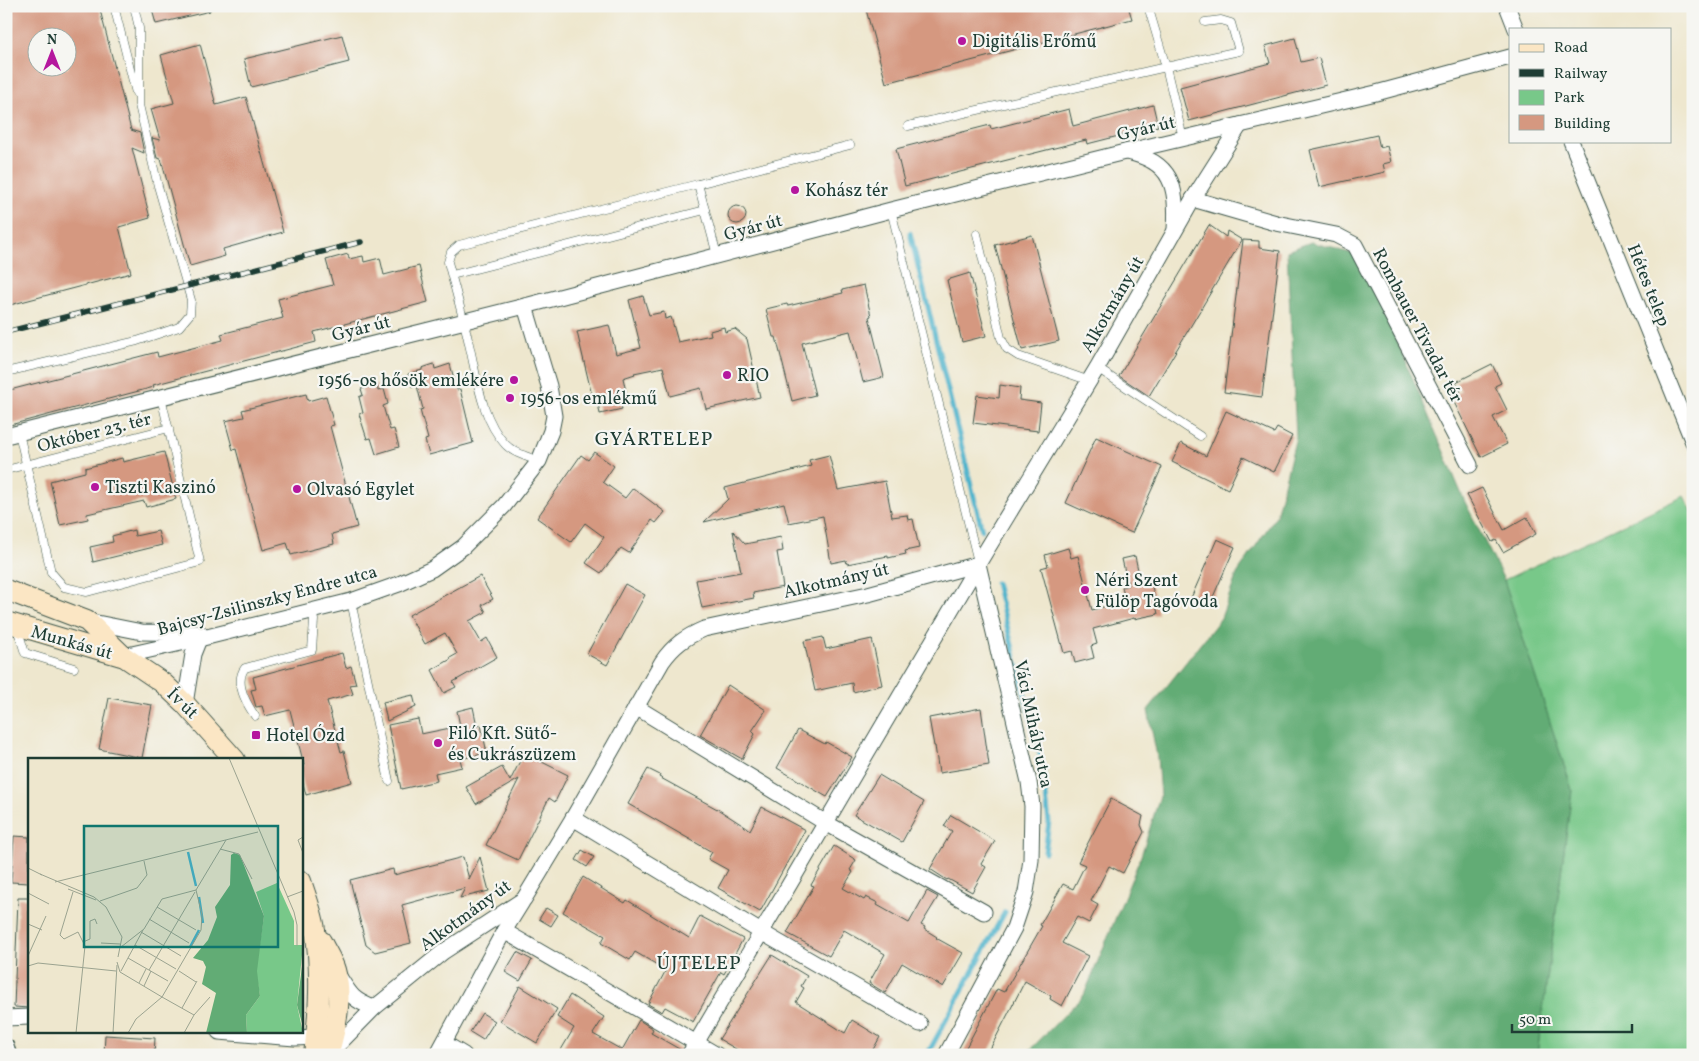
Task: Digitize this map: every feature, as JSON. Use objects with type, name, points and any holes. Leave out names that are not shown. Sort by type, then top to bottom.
[{"type":"main road","name":"Munkás út","points":[[6,590],[87,621],[123,656]]},
{"type":"main road","name":"Munkás út","points":[[10,624],[123,656]]},
{"type":"main road","name":"Ív út","points":[[123,656],[163,683],[185,704],[233,758]]},
{"type":"main road","points":[[302,884],[315,928],[335,970],[339,1005],[326,1036]]},
{"type":"main road","points":[[315,928],[319,958],[319,998],[328,1055]]},
{"type":"street","points":[[1507,6],[1516,28]]},
{"type":"street","name":"Gyár út","points":[[12,434],[525,306],[891,210],[1124,152],[1376,93],[1509,57]]},
{"type":"street","name":"Alkotmány út","points":[[326,1036],[374,1008],[443,952],[524,899],[573,818],[636,707],[670,651],[680,641],[704,629],[868,594],[978,564],[1094,375],[1193,199],[1240,125]]},
{"type":"street","name":"Hétes telep","points":[[1571,142],[1693,442]]},
{"type":"street","points":[[1124,152],[1139,154],[1158,164],[1170,179],[1176,197],[1175,231]]},
{"type":"street","name":"Rombauer Tivadar tér","points":[[1193,199],[1276,223],[1336,235],[1355,245],[1470,465]]},
{"type":"street","name":"Bajcsy-Zsilinszky Endre utca","points":[[123,656],[199,639],[351,600],[399,584],[432,569],[463,547],[504,506],[539,461],[552,431],[554,416],[549,386],[525,306]]},
{"type":"street","points":[[693,1049],[978,564]]},
{"type":"street","name":"Váci Mihály utca","points":[[946,1055],[1014,928],[1026,892],[1031,860],[1032,806],[1029,782],[978,564]]},
{"type":"street","points":[[87,621],[142,632],[216,634]]},
{"type":"street","points":[[185,704],[193,654],[199,639]]},
{"type":"street","points":[[636,707],[826,823],[984,912]]},
{"type":"street","points":[[573,818],[761,932],[920,1024]]},
{"type":"street","points":[[464,1055],[440,1049],[504,931],[524,899]]},
{"type":"street","points":[[504,931],[693,1049],[717,1055]]},
{"type":"street","points":[[335,970],[353,997],[360,1003],[374,1008]]},
{"type":"street","points":[[6,1018],[28,1017]]},
{"type":"street","points":[[244,1034],[295,1038],[326,1036]]},
{"type":"street","points":[[6,1046],[9,1055]]},
{"type":"lane","points":[[6,372],[137,342],[179,327],[190,314],[191,300],[158,186],[114,6]]},
{"type":"lane","points":[[134,6],[139,28],[139,105]]},
{"type":"lane","points":[[1148,6],[1166,68],[1183,138]]},
{"type":"lane","points":[[908,126],[1239,51],[1231,23],[1221,20],[1205,22]]},
{"type":"lane","points":[[539,461],[506,446],[494,430],[479,386],[448,262],[451,252],[459,245],[850,145]]},
{"type":"lane","points":[[698,184],[717,256]]},
{"type":"lane","points":[[452,275],[705,210]]},
{"type":"lane","points":[[891,210],[978,564]]},
{"type":"lane","points":[[977,234],[1001,338],[1007,349],[1018,356],[1094,375],[1200,436]]},
{"type":"lane","name":"Október 23. tér","points":[[12,434],[26,465],[51,572],[64,588],[87,592],[200,562],[161,397]]},
{"type":"lane","name":"Október 23. tér","points":[[6,470],[169,428]]},
{"type":"lane","points":[[351,600],[389,780]]},
{"type":"lane","points":[[255,716],[247,704],[240,683],[240,674],[245,668],[312,650],[314,620],[312,610]]},
{"type":"lane","points":[[10,624],[20,637],[25,653],[74,668]]},
{"type":"green space","points":[[1311,242],[1361,256],[1465,502],[1504,580],[1572,790],[1537,1055],[1025,1055],[1084,995],[1141,856],[1160,796],[1157,757],[1148,710],[1221,618],[1237,574],[1276,516],[1296,437],[1287,251]]},
{"type":"green space","points":[[1684,496],[1693,514],[1693,1055],[1537,1055],[1572,790],[1504,580]]},
{"type":"building","points":[[6,6],[99,6],[131,130],[140,133],[144,153],[132,148],[150,218],[119,227],[131,273],[6,306]]},
{"type":"building","points":[[151,6],[209,6],[210,11],[156,24]]},
{"type":"building","name":"Digitális Erőmű","points":[[865,6],[1128,6],[1132,19],[886,83]]},
{"type":"building","points":[[342,35],[349,62],[251,87],[244,59]]},
{"type":"building","points":[[1295,38],[1301,62],[1319,58],[1326,85],[1189,121],[1180,87],[1270,63],[1265,46]]},
{"type":"building","points":[[200,44],[216,105],[246,97],[283,232],[223,249],[225,256],[190,266],[161,159],[157,158],[152,138],[160,140],[151,109],[174,103],[161,55]]},
{"type":"building","points":[[1153,105],[1158,126],[1087,144],[1086,140],[905,186],[896,149],[990,125],[991,129],[1069,109],[1073,126]]},
{"type":"building","points":[[1377,135],[1380,148],[1387,146],[1391,162],[1383,164],[1385,172],[1319,187],[1310,150]]},
{"type":"building","points":[[737,206],[743,209],[746,215],[743,221],[737,224],[731,221],[728,215],[731,209]]},
{"type":"building","points":[[1209,225],[1226,237],[1227,231],[1242,240],[1149,396],[1119,376]]},
{"type":"building","points":[[1032,235],[1059,341],[1022,350],[995,245]]},
{"type":"building","points":[[1243,240],[1259,241],[1259,248],[1280,251],[1262,397],[1224,392]]},
{"type":"building","points":[[348,254],[349,259],[363,256],[364,262],[380,258],[384,275],[419,266],[428,302],[314,332],[316,342],[6,426],[6,391],[157,352],[158,357],[223,340],[221,334],[283,318],[278,299],[333,285],[326,260]]},
{"type":"building","points":[[970,273],[986,336],[962,342],[947,280]]},
{"type":"building","points":[[864,285],[871,316],[869,317],[884,377],[863,382],[850,331],[802,343],[815,395],[792,401],[776,337],[773,337],[766,309],[787,304],[788,306],[843,293],[842,290]]},
{"type":"building","points":[[643,296],[649,315],[664,312],[665,319],[671,317],[678,342],[711,335],[710,331],[724,327],[725,332],[735,329],[747,339],[760,397],[706,409],[701,388],[670,396],[663,367],[634,373],[623,378],[627,396],[619,398],[622,409],[600,414],[598,403],[594,404],[577,332],[609,325],[616,354],[641,348],[629,300]]},
{"type":"building","points":[[434,364],[435,369],[450,364],[457,390],[460,389],[473,443],[429,455],[425,440],[428,439],[420,410],[423,409],[417,386],[412,387],[408,374]]},
{"type":"building","points":[[1492,364],[1501,383],[1495,386],[1507,410],[1493,417],[1507,444],[1481,457],[1451,396],[1461,391],[1456,382]]},
{"type":"building","points":[[377,384],[378,391],[384,389],[388,404],[383,406],[390,430],[394,429],[399,447],[376,454],[371,438],[367,439],[359,414],[363,413],[359,397],[363,395],[361,389]]},
{"type":"building","points":[[1000,385],[1020,388],[1019,400],[1041,403],[1038,431],[973,423],[977,395],[999,398]]},
{"type":"building","name":"Olvasó Egylet","points":[[306,394],[308,401],[326,396],[334,425],[330,426],[357,527],[332,534],[334,544],[291,555],[287,543],[263,550],[236,449],[233,450],[225,421],[244,417],[242,410]]},
{"type":"building","points":[[1226,411],[1274,433],[1277,428],[1292,436],[1274,472],[1243,457],[1228,489],[1172,462],[1181,443],[1206,456]]},
{"type":"building","points":[[1096,437],[1162,467],[1132,533],[1066,503]]},
{"type":"building","points":[[164,452],[176,499],[146,507],[144,501],[87,514],[88,519],[60,525],[50,481],[85,472],[85,468],[122,458],[123,462]]},
{"type":"building","points":[[594,452],[614,466],[603,482],[625,498],[633,488],[665,512],[656,523],[652,520],[629,553],[621,548],[601,573],[586,563],[604,537],[585,523],[571,542],[537,518],[581,455],[588,460]]},
{"type":"building","points":[[829,455],[838,490],[885,481],[892,517],[907,515],[908,520],[913,519],[919,548],[905,551],[906,554],[888,558],[888,556],[847,564],[846,560],[831,563],[823,516],[789,523],[784,503],[704,522],[728,499],[725,488],[811,466],[809,460]]},
{"type":"building","points":[[1482,488],[1504,530],[1527,517],[1536,534],[1503,552],[1496,540],[1492,542],[1467,495]]},
{"type":"building","points":[[134,530],[135,536],[158,531],[162,545],[93,562],[90,547],[113,542],[112,536]]},
{"type":"building","points":[[733,531],[745,544],[781,537],[783,551],[777,552],[783,587],[753,593],[754,598],[702,608],[696,580],[741,572]]},
{"type":"building","points":[[1217,539],[1235,547],[1209,606],[1191,598]]},
{"type":"building","points":[[1068,548],[1071,558],[1078,556],[1092,610],[1125,601],[1122,587],[1128,585],[1122,559],[1135,556],[1141,584],[1151,582],[1158,614],[1093,629],[1097,644],[1091,646],[1094,658],[1075,663],[1072,651],[1064,653],[1041,568],[1048,566],[1045,555]]},
{"type":"building","points":[[480,576],[493,599],[482,605],[486,612],[469,621],[481,642],[487,638],[497,657],[453,682],[456,687],[444,693],[432,670],[457,654],[445,633],[425,644],[409,615]]},
{"type":"building","points":[[625,584],[645,595],[607,665],[587,654]]},
{"type":"building","points":[[823,637],[826,649],[872,639],[882,685],[853,692],[852,683],[815,691],[804,641]]},
{"type":"building","points":[[342,653],[346,668],[351,666],[356,684],[350,685],[353,694],[327,701],[341,752],[344,751],[352,782],[306,795],[302,779],[302,766],[304,765],[290,710],[265,716],[262,706],[256,707],[251,690],[256,689],[253,677]]},
{"type":"building","points":[[728,685],[766,710],[752,731],[755,734],[742,759],[700,735]]},
{"type":"building","points":[[413,695],[416,707],[387,721],[383,702]]},
{"type":"building","points":[[109,698],[152,705],[142,758],[99,749]]},
{"type":"building","name":"Filó Kft. Sütő- és Cukrászüzem","points":[[473,707],[477,726],[481,725],[487,753],[460,759],[462,767],[435,773],[437,781],[401,789],[388,725],[418,719],[421,734],[460,726],[457,711]]},
{"type":"building","points":[[981,708],[989,765],[939,773],[929,718]]},
{"type":"building","points":[[798,730],[825,744],[826,742],[852,757],[827,797],[777,768]]},
{"type":"building","points":[[524,753],[568,775],[555,802],[549,798],[518,860],[486,845],[519,779],[476,804],[466,787],[502,767],[510,781]]},
{"type":"building","points":[[648,769],[750,830],[762,807],[805,830],[760,912],[718,888],[728,870],[708,859],[712,852],[628,804]]},
{"type":"building","points":[[879,775],[924,802],[902,842],[854,815]]},
{"type":"building","points":[[1111,799],[1143,816],[1141,825],[1144,832],[1123,873],[1109,866],[1091,901],[1098,905],[1089,923],[1077,917],[1062,943],[1088,956],[1062,1006],[1050,999],[1051,996],[1025,981],[987,1055],[962,1055],[997,989],[1004,992],[1042,926],[1040,925],[1063,884],[1073,889],[1085,865],[1078,862]]},
{"type":"building","points":[[951,815],[995,841],[981,864],[986,867],[972,892],[930,869],[952,831],[944,826]]},
{"type":"building","points":[[14,836],[28,837],[28,883],[11,882]]},
{"type":"building","points":[[834,846],[856,860],[850,870],[853,872],[843,888],[864,900],[866,897],[878,903],[877,905],[909,923],[927,891],[938,897],[921,925],[936,938],[963,953],[943,987],[902,963],[885,993],[869,983],[885,954],[844,930],[829,956],[787,933],[814,886],[811,885]]},
{"type":"building","points":[[582,850],[594,857],[587,867],[576,860]]},
{"type":"building","points":[[463,857],[469,879],[480,857],[489,891],[460,898],[465,888],[402,905],[411,943],[375,952],[366,945],[350,880],[393,869],[394,875]]},
{"type":"building","points":[[583,877],[625,903],[627,900],[689,938],[700,916],[743,939],[724,974],[721,972],[693,1022],[665,1007],[662,1012],[648,1004],[666,970],[635,952],[630,960],[601,943],[605,936],[563,912]]},
{"type":"building","points":[[18,898],[28,898],[28,1008],[14,1007]]},
{"type":"building","points":[[546,908],[558,915],[551,926],[539,919]]},
{"type":"building","points":[[517,952],[532,960],[520,981],[505,972]]},
{"type":"building","points":[[772,955],[807,976],[801,986],[804,988],[796,1002],[845,1033],[852,1020],[880,1037],[870,1055],[746,1055],[719,1039]]},
{"type":"building","points":[[520,986],[557,1009],[537,1043],[500,1021]]},
{"type":"building","points":[[570,995],[604,1017],[593,1034],[622,1050],[639,1020],[653,1029],[651,1033],[681,1050],[680,1055],[558,1055],[574,1028],[557,1017]]},
{"type":"building","points":[[482,1013],[495,1021],[483,1040],[470,1032]]},
{"type":"building","points":[[105,1035],[155,1038],[154,1055],[104,1055]]},
{"type":"waterway","points":[[910,233],[982,530]]},
{"type":"waterway","points":[[996,583],[1042,762],[1049,822],[1045,852]]},
{"type":"waterway","points":[[927,1055],[1005,912]]},
{"type":"railway","points":[[6,332],[361,242]]},
{"type":"place","name":"Digitális Erőmű","points":[[962,41]]},
{"type":"place","name":"Kohász tér","points":[[795,190]]},
{"type":"place","name":"RIO","points":[[727,375]]},
{"type":"place","name":"1956-os hősök emlékére","points":[[514,380]]},
{"type":"place","name":"1956-os emlékmű","points":[[510,398]]},
{"type":"place","name":"Tiszti Kaszinó","points":[[95,487]]},
{"type":"place","name":"Olvasó Egylet","points":[[297,489]]},
{"type":"place","name":"Néri Szent Fülöp Tagóvoda","points":[[1085,590]]},
{"type":"place","name":"Hotel Ózd","points":[[256,735]]},
{"type":"place","name":"Filó Kft. Sütő- és Cukrászüzem","points":[[438,743]]},
{"type":"district","name":"GYÁRTELEP","points":[[654,438]]},
{"type":"district","name":"ÚJTELEP","points":[[699,962]]}]
